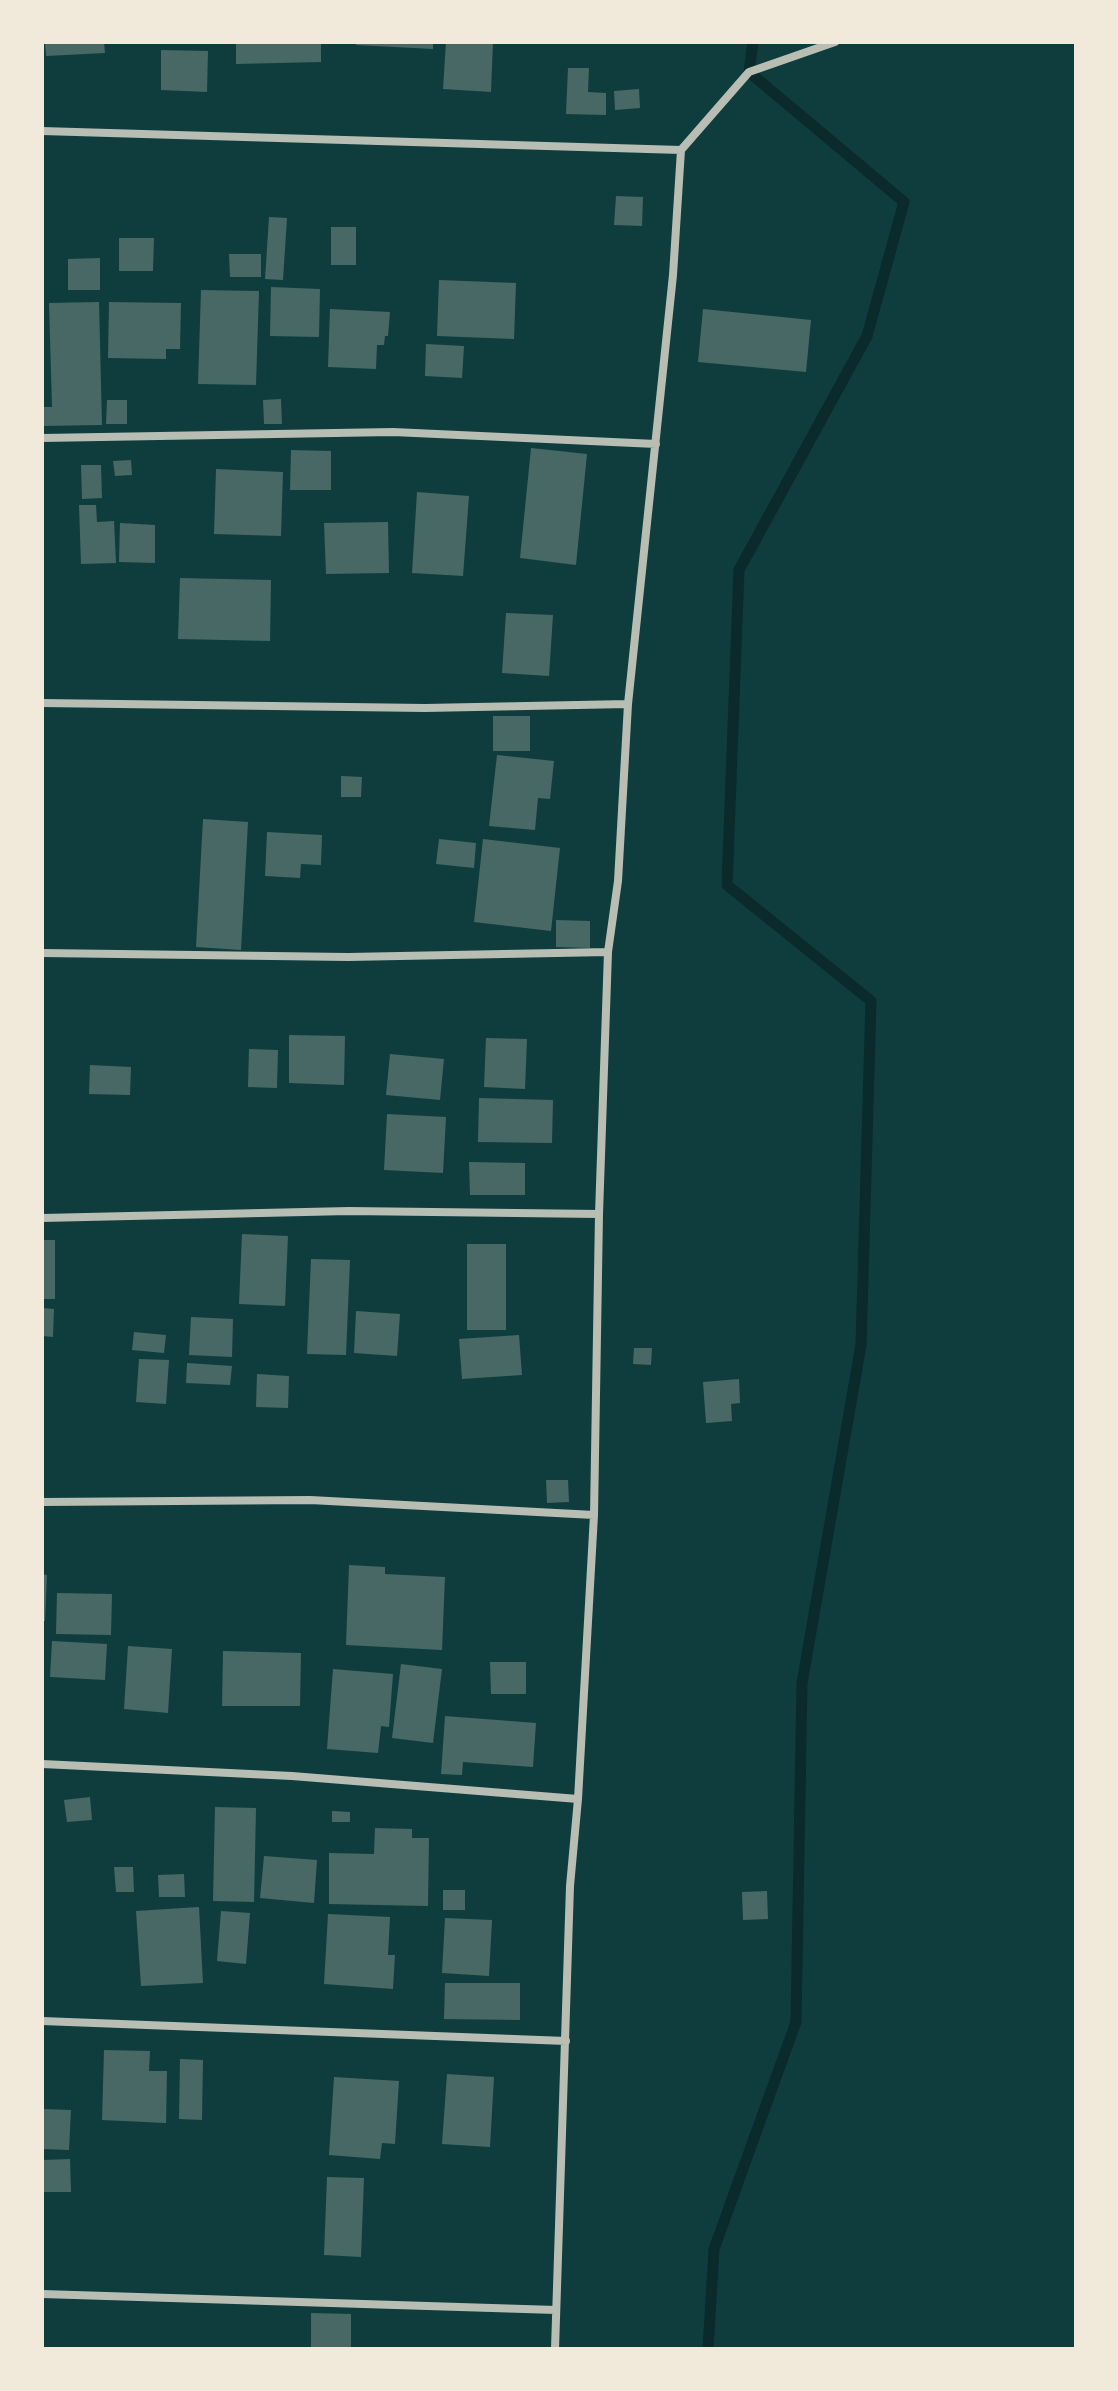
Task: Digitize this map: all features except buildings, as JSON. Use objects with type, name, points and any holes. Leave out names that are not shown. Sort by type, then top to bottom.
[{"type":"street","points":[[555,2349],[570,1886],[594,1515],[599,1214],[608,952],[618,881],[628,704],[673,275],[681,150],[749,72],[835,42]]},
{"type":"street","points":[[42,131],[681,150]]},
{"type":"street","points":[[42,438],[393,432],[656,444]]},
{"type":"street","points":[[42,703],[425,708],[628,704]]},
{"type":"street","points":[[42,953],[348,957],[608,952]]},
{"type":"street","points":[[42,1218],[349,1211],[599,1214]]},
{"type":"street","points":[[42,1502],[310,1500],[594,1515]]},
{"type":"street","points":[[42,1764],[292,1776],[578,1799]]},
{"type":"street","points":[[42,2021],[566,2041]]},
{"type":"street","points":[[42,2294],[556,2310]]},
{"type":"waterway","points":[[708,2349],[714,2249],[796,2022],[802,1683],[861,1345],[871,1001],[727,885],[739,570],[867,336],[904,202],[749,72],[753,42]]}]
